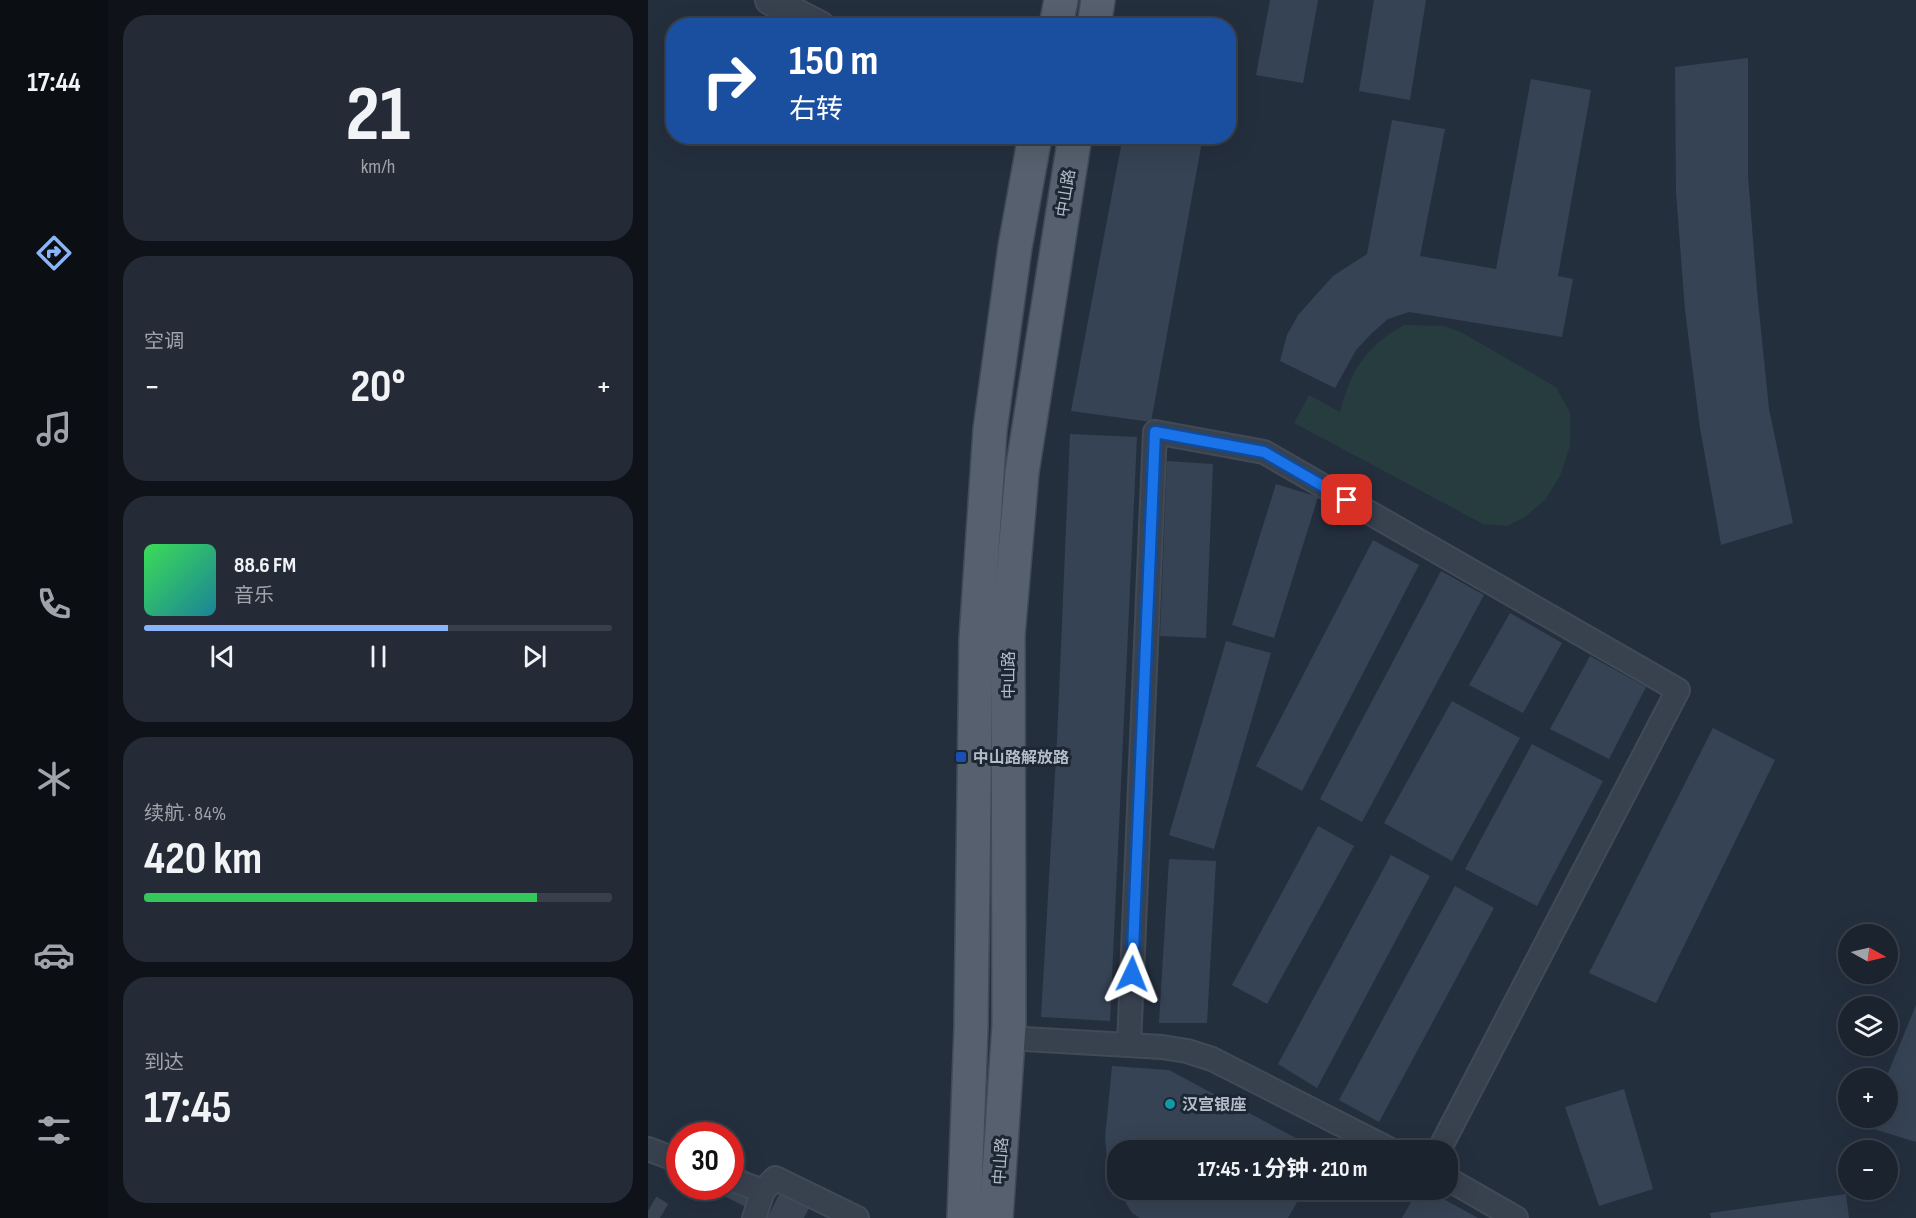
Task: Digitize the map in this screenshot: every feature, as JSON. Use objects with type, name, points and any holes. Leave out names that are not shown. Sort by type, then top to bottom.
[{"type":"main road","points":[[1058,18],[1061,0]]},
{"type":"main road","points":[[1095,18],[1098,0]]},
{"type":"main road","name":"中山路","points":[[964,1218],[971,1029],[976,639],[990,430],[1015,247],[1034,144]]},
{"type":"main road","name":"中山路","points":[[996,1218],[1008,1038],[1008,635],[1022,472],[1064,144]]},
{"type":"main road","points":[[1000,1161],[1020,1218]]},
{"type":"street","points":[[770,0],[805,18]]},
{"type":"street","points":[[1129,1045],[1155,432],[1264,452],[1678,690],[1444,1140]]},
{"type":"street","points":[[1008,1038],[1187,1051],[1212,1059],[1371,1140]]},
{"type":"street","points":[[648,1149],[666,1156]]},
{"type":"street","points":[[754,1218],[763,1191],[775,1178],[857,1218]]},
{"type":"street","points":[[744,1184],[763,1191]]},
{"type":"street","points":[[1458,1185],[1516,1218]]},
{"type":"green space","points":[[1404,325],[1444,326],[1461,332],[1556,387],[1570,413],[1570,446],[1560,476],[1545,500],[1525,517],[1507,526],[1483,524],[1294,423],[1309,395],[1340,412],[1349,384],[1362,361],[1380,342]]},
{"type":"building","points":[[1270,0],[1318,0],[1303,83],[1256,75]]},
{"type":"building","points":[[1374,0],[1426,0],[1410,100],[1359,91]]},
{"type":"building","points":[[1748,58],[1748,176],[1757,291],[1769,409],[1793,523],[1721,545],[1700,428],[1685,310],[1676,192],[1675,67]]},
{"type":"building","points":[[1531,79],[1591,90],[1558,276],[1573,279],[1562,337],[1409,312],[1388,319],[1372,333],[1356,350],[1335,388],[1280,361],[1287,335],[1298,315],[1333,276],[1367,254],[1392,120],[1445,129],[1420,256],[1496,269]]},
{"type":"building","points":[[1121,144],[1202,144],[1151,422],[1071,411]]},
{"type":"building","points":[[1070,434],[1137,437],[1110,1021],[1041,1017],[1057,740]]},
{"type":"building","points":[[1167,461],[1213,464],[1206,638],[1160,636]]},
{"type":"building","points":[[1276,484],[1318,497],[1274,638],[1232,625]]},
{"type":"building","points":[[1373,540],[1419,565],[1302,791],[1256,766]]},
{"type":"building","points":[[1441,571],[1484,595],[1362,822],[1320,799]]},
{"type":"building","points":[[1510,613],[1562,643],[1523,713],[1469,685]]},
{"type":"building","points":[[1226,641],[1271,653],[1214,849],[1169,835]]},
{"type":"building","points":[[1590,656],[1646,687],[1609,759],[1550,729]]},
{"type":"building","points":[[1452,701],[1520,738],[1452,861],[1384,823]]},
{"type":"building","points":[[1713,728],[1775,760],[1656,1003],[1589,973]]},
{"type":"building","points":[[1532,744],[1603,781],[1537,906],[1465,869]]},
{"type":"building","points":[[1318,826],[1354,846],[1267,1004],[1232,985]]},
{"type":"building","points":[[1391,855],[1430,876],[1317,1088],[1278,1064]]},
{"type":"building","points":[[1169,859],[1216,861],[1207,1023],[1159,1023]]},
{"type":"building","points":[[1455,886],[1494,908],[1379,1122],[1339,1100]]},
{"type":"building","points":[[1916,1005],[1916,1142],[1870,1128],[1898,1128],[1898,1068],[1890,1068],[1895,1056],[1898,1056],[1898,1049]]},
{"type":"building","name":"汉宫银座","points":[[1112,1066],[1169,1070],[1299,1140],[1107,1140],[1107,1159],[1105,1138]]},
{"type":"building","points":[[1624,1089],[1653,1189],[1599,1206],[1565,1107]]},
{"type":"building","points":[[1838,1195],[1838,1200],[1847,1200],[1849,1218],[1711,1218],[1710,1213]]},
{"type":"building","points":[[1124,1200],[1298,1200],[1288,1218],[1140,1218],[1132,1213]]},
{"type":"building","points":[[1412,1200],[1445,1200],[1478,1218],[1402,1218]]},
{"type":"tunnel","points":[[744,1188],[804,1218]]},
{"type":"tunnel","points":[[648,1211],[660,1218]]},
{"type":"place","name":"中山路解放路","points":[[961,757]]},
{"type":"place","name":"汉宫银座","points":[[1170,1104]]},
{"type":"route","points":[[1132,974],[1155,432],[1264,452],[1347,500]]}]
